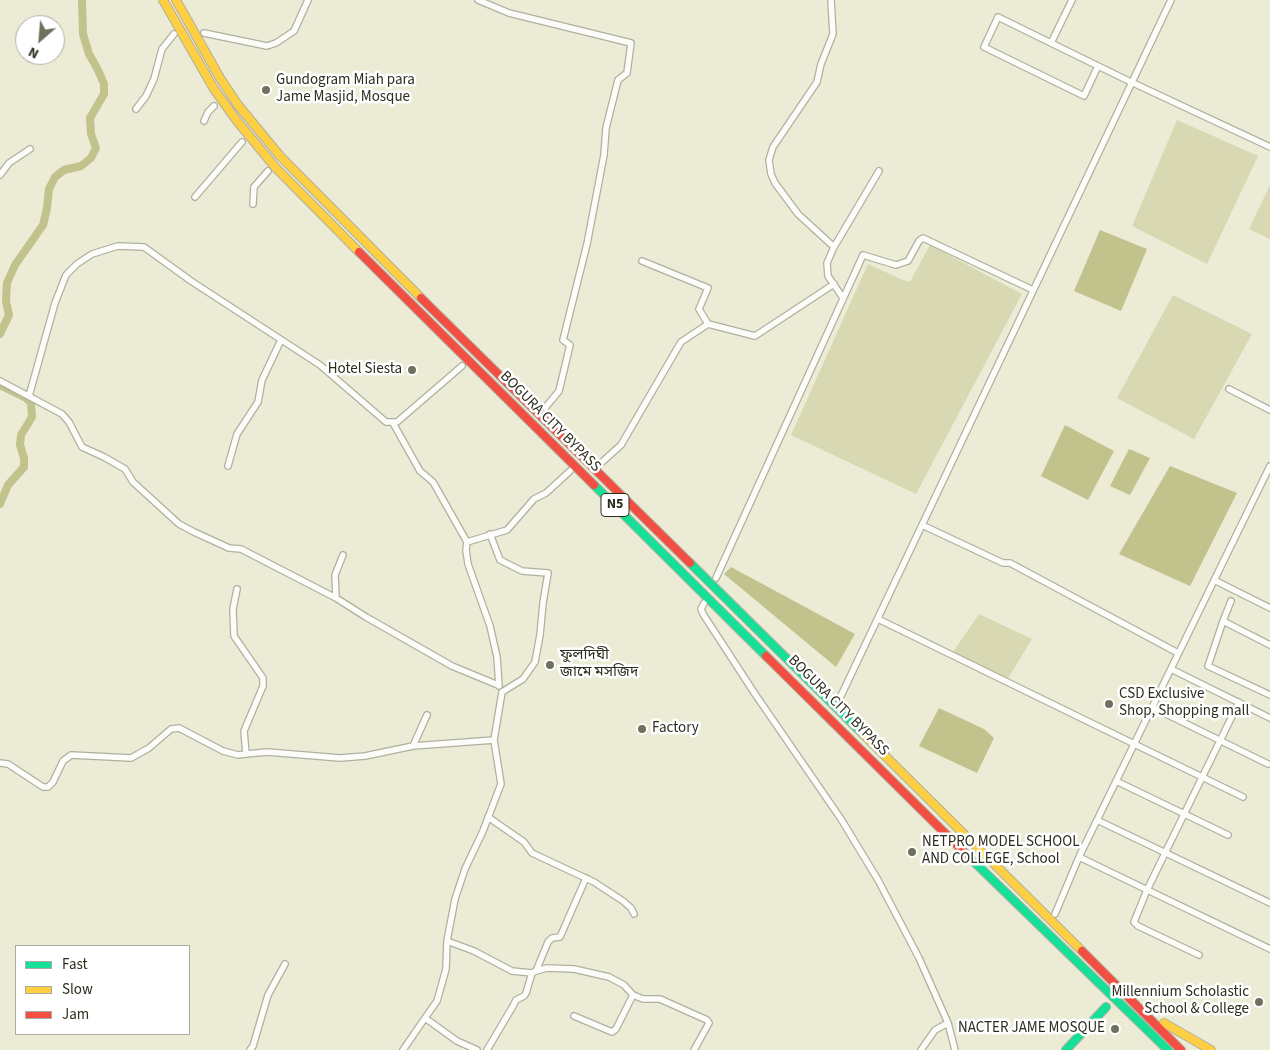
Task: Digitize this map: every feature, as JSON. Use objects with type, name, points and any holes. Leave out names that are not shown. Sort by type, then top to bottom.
[{"type":"main road","name":"BOGURA CITY BYPASS","points":[[163,0],[214,89],[231,113],[288,180],[1008,895],[1168,1050]]},
{"type":"main road","name":"BOGURA CITY BYPASS","points":[[176,0],[220,78],[243,112],[280,156],[374,252],[914,784],[1180,1050]]},
{"type":"main road","points":[[1066,1050],[1106,1006]]},
{"type":"main road","points":[[1164,1023],[1211,1050]]},
{"type":"street","points":[[204,33],[267,46],[276,43],[294,31],[308,0]]},
{"type":"street","points":[[478,0],[509,13],[631,43],[627,73],[618,80],[606,128],[604,155],[587,244],[563,340],[570,345],[568,354],[559,390],[545,408]]},
{"type":"street","points":[[831,0],[833,34],[816,82],[773,147],[769,160],[775,184],[798,214],[834,246]]},
{"type":"street","points":[[839,700],[1171,0]]},
{"type":"street","points":[[1051,43],[1069,1]]},
{"type":"street","points":[[1098,66],[1084,96],[984,47],[998,17],[1270,147]]},
{"type":"street","points":[[136,109],[146,96],[154,79],[162,49],[174,34]]},
{"type":"street","points":[[204,121],[208,112],[214,106]]},
{"type":"street","points":[[195,198],[242,142]]},
{"type":"street","points":[[0,175],[9,163],[30,149]]},
{"type":"street","points":[[844,298],[828,276],[827,263],[834,246],[879,170]]},
{"type":"street","points":[[253,204],[254,187],[268,171]]},
{"type":"street","points":[[716,578],[863,255],[896,265],[908,261],[919,241],[923,238],[1033,290]]},
{"type":"street","points":[[29,396],[55,303],[66,275],[77,264],[92,254],[118,246],[144,247],[191,282],[320,365],[386,422],[397,422],[462,366]]},
{"type":"street","points":[[642,261],[708,288],[699,309],[708,324],[755,336],[834,284]]},
{"type":"street","points":[[601,464],[620,445],[681,342],[708,324]]},
{"type":"street","points":[[228,466],[237,434],[258,402],[262,380],[281,340]]},
{"type":"street","points":[[0,381],[62,414],[69,422],[82,447],[125,469],[133,482],[179,524],[229,548],[242,549],[336,598],[452,666],[498,685]]},
{"type":"street","points":[[1230,389],[1270,410]]},
{"type":"street","points":[[394,422],[420,471],[433,482],[467,542],[468,564],[490,626],[497,657],[498,685],[502,692],[494,740],[501,784],[455,899],[447,941],[446,969],[437,1000],[403,1050]]},
{"type":"street","points":[[1054,914],[1079,857],[1270,466]]},
{"type":"street","points":[[467,542],[507,530],[534,499],[546,493],[570,471]]},
{"type":"street","points":[[922,525],[1002,563],[1010,563],[1178,653]]},
{"type":"street","points":[[490,534],[500,560],[522,571],[548,573],[535,662],[523,679],[502,692]]},
{"type":"street","points":[[336,598],[335,575],[343,555]]},
{"type":"street","points":[[1214,580],[1270,608]]},
{"type":"street","points":[[237,589],[233,609],[234,636],[263,678],[263,686],[244,731],[246,754]]},
{"type":"street","points":[[1231,602],[1208,666],[1270,695]]},
{"type":"street","points":[[704,603],[701,609],[703,614],[841,819],[878,880],[919,958],[948,1023],[955,1050]]},
{"type":"street","points":[[878,619],[1243,797]]},
{"type":"street","points":[[1223,622],[1270,645]]},
{"type":"street","points":[[1171,669],[1270,718]]},
{"type":"street","points":[[1199,955],[1134,922],[1147,890],[1239,702]]},
{"type":"street","points":[[1152,706],[1268,764]]},
{"type":"street","points":[[413,746],[426,715]]},
{"type":"street","points":[[0,763],[8,764],[43,788],[48,787],[63,760],[71,755],[131,758],[149,748],[171,729],[180,728],[223,751],[238,755],[267,752],[340,758],[364,756],[413,746],[494,740]]},
{"type":"street","points":[[1116,781],[1228,836]]},
{"type":"street","points":[[488,817],[524,842],[532,853],[586,878],[623,901],[631,908],[634,914]]},
{"type":"street","points":[[1097,820],[1270,903]]},
{"type":"street","points":[[1079,857],[1270,949]]},
{"type":"street","points":[[487,1050],[512,1006],[526,993],[548,942],[552,938],[560,937],[586,878]]},
{"type":"street","points":[[447,941],[474,951],[512,971],[534,972],[547,968],[574,969],[609,977],[643,999],[660,998],[707,1020],[708,1023],[694,1050]]},
{"type":"street","points":[[250,1050],[253,1046],[268,995],[285,964]]},
{"type":"street","points":[[574,1016],[612,1032],[634,994]]},
{"type":"street","points":[[425,1018],[457,1041],[477,1050]]},
{"type":"street","points":[[921,1050],[935,1030],[948,1023]]},
{"type":"shaded area","points":[[1177,120],[1258,156],[1207,264],[1132,226]]},
{"type":"shaded area","points":[[1270,185],[1270,239],[1249,229]]},
{"type":"shaded area","points":[[1100,230],[1147,249],[1121,311],[1074,291]]},
{"type":"shaded area","points":[[930,245],[1022,294],[916,494],[791,435],[868,264],[910,282]]},
{"type":"shaded area","points":[[1173,295],[1252,334],[1194,439],[1117,398]]},
{"type":"shaded area","points":[[1065,425],[1114,451],[1088,500],[1041,476]]},
{"type":"shaded area","points":[[1129,449],[1150,458],[1130,495],[1110,486]]},
{"type":"shaded area","points":[[1170,466],[1237,493],[1190,586],[1119,554]]},
{"type":"shaded area","points":[[731,567],[855,634],[836,667],[724,574]]},
{"type":"shaded area","points":[[979,614],[1032,639],[1007,680],[953,652]]},
{"type":"shaded area","points":[[939,708],[984,729],[994,738],[977,773],[919,746]]},
{"type":"waterway","points":[[0,334],[9,315],[6,301],[7,283],[15,265],[43,225],[49,189],[55,177],[64,170],[81,166],[91,158],[96,148],[91,134],[90,118],[104,94],[104,84],[89,54],[83,34],[82,0]]},
{"type":"waterway","points":[[0,385],[26,398],[31,403],[32,417],[21,435],[20,445],[24,458],[24,467],[8,485],[0,504]]},
{"type":"traffic: fast","points":[[594,485],[766,656]]},
{"type":"traffic: fast","points":[[690,563],[863,734]]},
{"type":"traffic: fast","points":[[967,855],[1168,1050]]},
{"type":"traffic: fast","points":[[1066,1050],[1106,1007]]},
{"type":"traffic: slow","points":[[163,0],[214,89],[237,121],[275,167],[359,252]]},
{"type":"traffic: slow","points":[[176,0],[220,78],[238,105],[280,156],[421,298]]},
{"type":"traffic: slow","points":[[863,734],[1082,951]]},
{"type":"traffic: slow","points":[[1164,1023],[1211,1050]]},
{"type":"traffic: jam","points":[[359,252],[594,485]]},
{"type":"traffic: jam","points":[[421,298],[690,563]]},
{"type":"traffic: jam","points":[[766,656],[967,855]]},
{"type":"traffic: jam","points":[[1082,951],[1181,1050]]},
{"type":"place","name":"Gundogram Miah para Jame Masjid, Mosque","points":[[266,90]]},
{"type":"place","name":"Hotel Siesta","points":[[412,370]]},
{"type":"place","name":"ফুলদিঘী জামে মসজিদ","points":[[550,665]]},
{"type":"place","name":"CSD Exclusive Shop, Shopping mall","points":[[1109,704]]},
{"type":"place","name":"Factory","points":[[642,729]]},
{"type":"place","name":"NETPRO MODEL SCHOOL AND COLLEGE, School","points":[[912,852]]},
{"type":"place","name":"Millennium Scholastic School & College","points":[[1259,1002]]},
{"type":"place","name":"NACTER JAME MOSQUE","points":[[1115,1029]]}]
